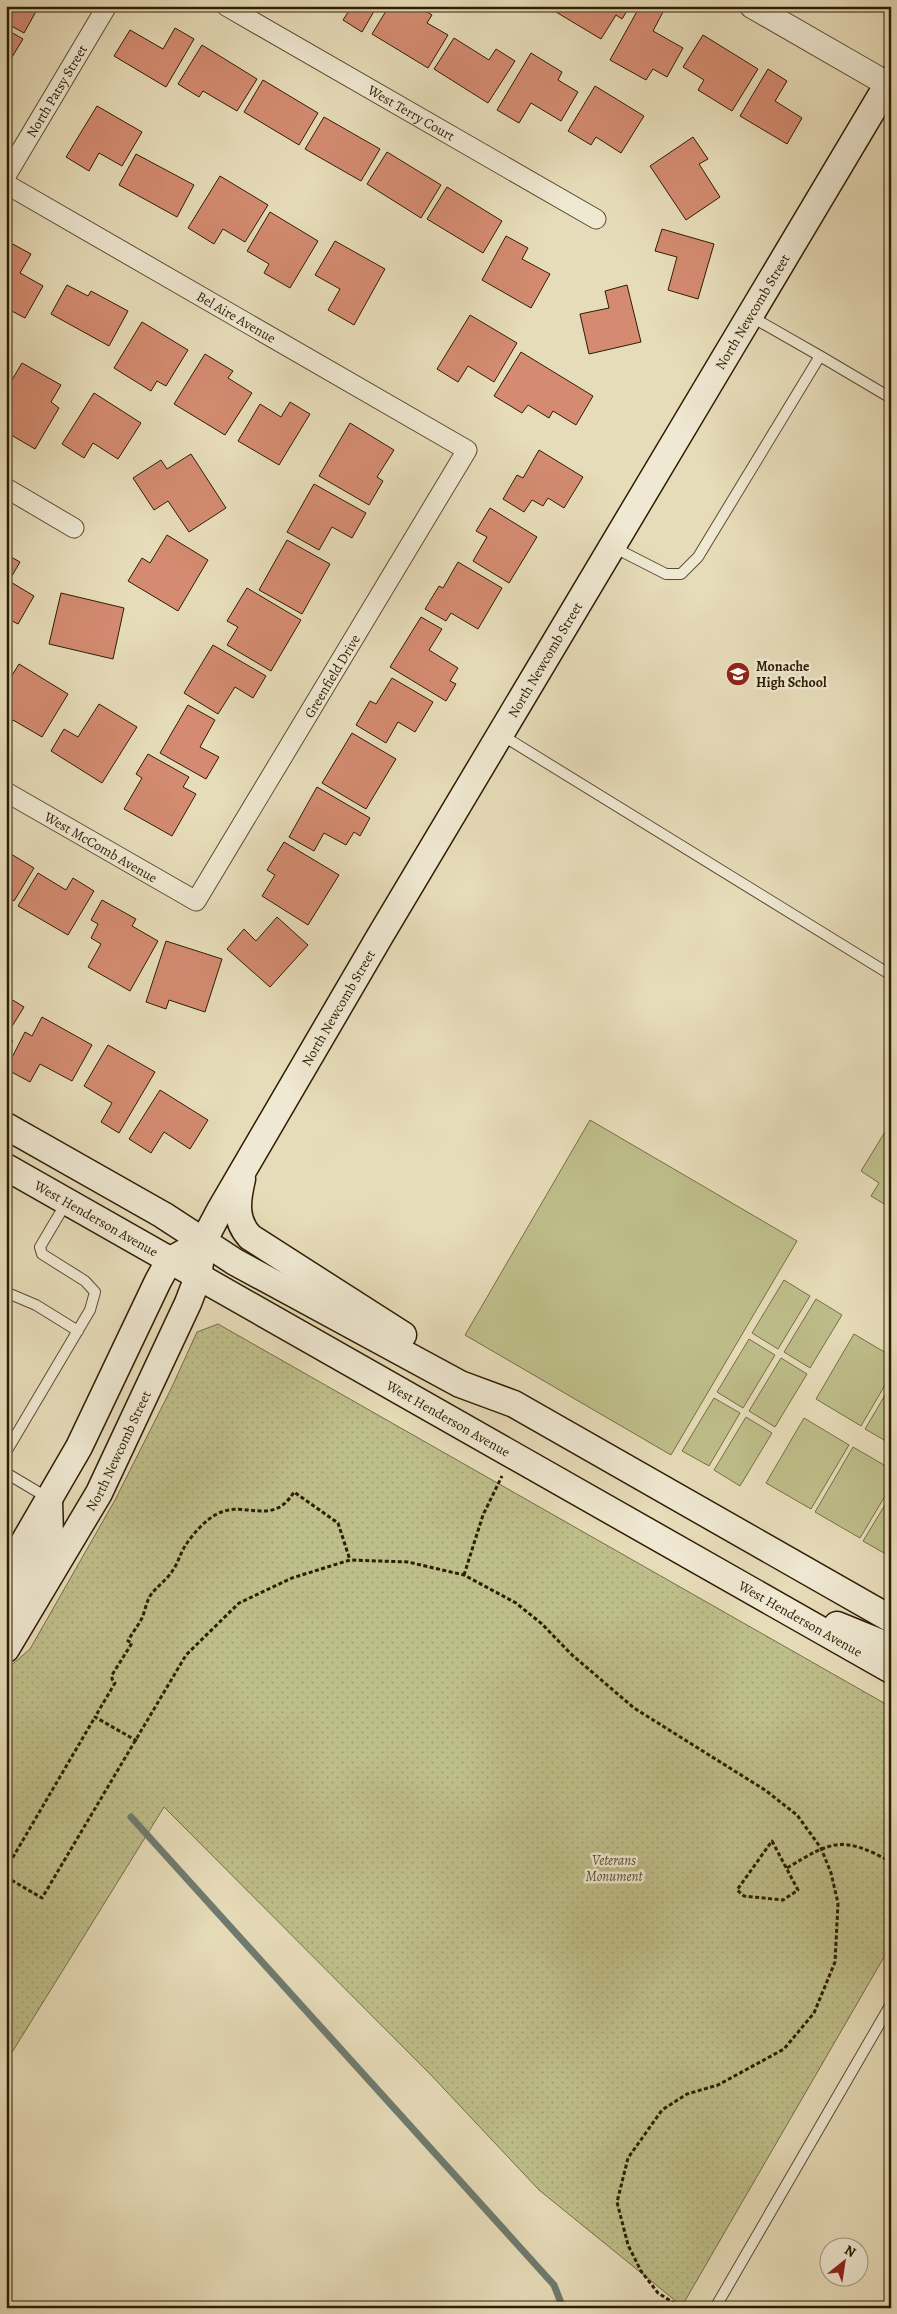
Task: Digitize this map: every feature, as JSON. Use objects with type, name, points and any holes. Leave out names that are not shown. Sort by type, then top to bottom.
[{"type":"main road","name":"North Newcomb Street","points":[[11,1641],[99,1493],[198,1277],[203,1242],[246,1164],[612,546],[890,83]]},
{"type":"main road","points":[[6,1126],[163,1215],[235,1262],[460,1384],[514,1404]]},
{"type":"main road","points":[[246,1164],[238,1196],[238,1217],[242,1229],[250,1237],[514,1404],[891,1619]]},
{"type":"main road","name":"West Henderson Avenue","points":[[6,1168],[891,1670]]},
{"type":"main road","points":[[6,1573],[79,1446],[170,1261],[203,1242]]},
{"type":"main road","points":[[11,1641],[20,1590],[50,1536],[49,1498]]},
{"type":"main road","points":[[806,1623],[841,1625],[891,1647]]},
{"type":"street","name":"North Patsy Street","points":[[6,176],[108,6]]},
{"type":"street","name":"West Terry Court","points":[[226,6],[596,219]]},
{"type":"street","points":[[752,6],[890,83]]},
{"type":"street","name":"Bel Aire Avenue","points":[[6,184],[468,450]]},
{"type":"street","name":"Greenfield Drive","points":[[196,901],[468,450]]},
{"type":"street","points":[[6,488],[74,528]]},
{"type":"street","name":"West McComb Avenue","points":[[6,792],[196,901]]},
{"type":"lane","points":[[750,316],[891,398]]},
{"type":"lane","points":[[612,546],[666,574],[681,574],[698,557],[820,356]]},
{"type":"lane","points":[[500,734],[891,975]]},
{"type":"lane","points":[[6,1452],[90,1310],[95,1292],[85,1281],[42,1254],[40,1247],[67,1202]]},
{"type":"lane","points":[[6,1295],[10,1294],[36,1305],[78,1331]]},
{"type":"lane","points":[[6,1473],[49,1498]]},
{"type":"lane","points":[[715,2308],[891,2004]]},
{"type":"path","points":[[464,1575],[487,1507],[514,1456]]},
{"type":"path","points":[[6,1869],[114,1683],[112,1675],[132,1643],[128,1641],[143,1617],[145,1606],[151,1594],[173,1571],[184,1546],[216,1514],[230,1510],[267,1512],[288,1502],[294,1492],[338,1524],[350,1560]]},
{"type":"path","points":[[6,1877],[42,1898],[137,1741],[186,1655],[239,1603],[292,1578],[350,1560],[408,1562],[464,1575],[516,1603],[542,1624],[570,1654],[634,1708],[765,1790],[797,1815],[820,1848],[831,1873],[838,1903],[835,1962],[814,2013],[784,2049],[718,2085],[687,2094],[662,2110],[628,2158],[617,2202],[628,2245],[641,2271],[658,2293],[682,2308]]},
{"type":"path","points":[[95,1717],[137,1741]]},
{"type":"path","points":[[772,1840],[787,1868],[798,1890],[783,1900],[744,1896],[737,1890],[772,1840]]},
{"type":"path","points":[[787,1868],[820,1848],[839,1844],[855,1845],[891,1862]]},
{"type":"green space","points":[[590,1120],[797,1241],[671,1455],[465,1335]]},
{"type":"green space","points":[[891,1122],[891,1208],[871,1196],[879,1183],[861,1171]]},
{"type":"green space","points":[[784,1280],[810,1296],[778,1349],[752,1333]]},
{"type":"green space","points":[[816,1299],[842,1315],[810,1368],[784,1352]]},
{"type":"green space","name":"Veterans Monument","points":[[218,1324],[891,1707],[891,1945],[682,2306],[539,2190],[431,2075],[164,1807],[6,2062],[6,1670],[30,1649],[115,1500],[171,1389],[197,1332]]},
{"type":"green space","points":[[854,1334],[891,1356],[891,1375],[861,1426],[816,1399]]},
{"type":"green space","points":[[749,1339],[775,1355],[743,1408],[717,1392]]},
{"type":"green space","points":[[781,1358],[807,1374],[775,1427],[749,1411]]},
{"type":"green space","points":[[891,1385],[891,1444],[865,1429]]},
{"type":"green space","points":[[714,1398],[740,1413],[709,1466],[682,1451]]},
{"type":"green space","points":[[746,1417],[772,1433],[740,1486],[714,1470]]},
{"type":"green space","points":[[804,1418],[849,1445],[811,1509],[766,1483]]},
{"type":"green space","points":[[853,1447],[891,1469],[891,1486],[860,1538],[815,1512]]},
{"type":"green space","points":[[891,1495],[891,1557],[863,1541]]},
{"type":"building","points":[[6,6],[39,6],[24,33],[6,23]]},
{"type":"building","points":[[352,6],[377,6],[362,32],[343,20]]},
{"type":"building","points":[[389,6],[418,6],[432,15],[427,23],[448,35],[428,68],[372,34]]},
{"type":"building","points":[[559,6],[630,6],[622,19],[616,15],[601,39],[556,12]]},
{"type":"building","points":[[640,6],[657,6],[664,10],[653,31],[683,48],[667,77],[653,69],[646,80],[610,60]]},
{"type":"building","points":[[175,28],[194,39],[166,87],[114,56],[130,30],[163,49]]},
{"type":"building","points":[[9,31],[23,39],[6,67],[6,37]]},
{"type":"building","points":[[703,35],[758,69],[732,111],[698,90],[704,80],[683,67]]},
{"type":"building","points":[[454,38],[489,60],[496,49],[515,61],[488,103],[434,69]]},
{"type":"building","points":[[202,45],[257,79],[237,111],[203,91],[199,97],[178,84]]},
{"type":"building","points":[[531,53],[562,72],[558,80],[578,92],[561,121],[531,103],[519,123],[497,110]]},
{"type":"building","points":[[768,69],[787,81],[775,101],[802,118],[787,144],[740,116]]},
{"type":"building","points":[[263,80],[318,113],[299,145],[244,112]]},
{"type":"building","points":[[595,86],[644,116],[621,153],[596,137],[591,145],[568,131]]},
{"type":"building","points":[[97,106],[142,132],[122,166],[99,153],[89,171],[66,157]]},
{"type":"building","points":[[324,117],[380,149],[361,181],[305,149]]},
{"type":"building","points":[[693,137],[708,159],[699,164],[720,197],[686,220],[650,166]]},
{"type":"building","points":[[387,152],[441,185],[421,218],[367,184]]},
{"type":"building","points":[[136,154],[194,185],[177,217],[119,185]]},
{"type":"building","points":[[220,176],[268,205],[245,242],[223,229],[214,244],[188,228]]},
{"type":"building","points":[[447,187],[502,221],[483,253],[427,219]]},
{"type":"building","points":[[270,212],[318,241],[290,288],[264,273],[269,264],[247,251]]},
{"type":"building","points":[[662,229],[714,244],[698,299],[668,290],[677,257],[655,251]]},
{"type":"building","points":[[506,236],[528,248],[522,259],[550,274],[531,308],[482,280]]},
{"type":"building","points":[[335,241],[385,269],[354,325],[328,310],[340,289],[315,275]]},
{"type":"building","points":[[9,242],[31,254],[20,273],[43,286],[25,318],[6,308],[6,246]]},
{"type":"building","points":[[67,285],[88,296],[91,291],[128,311],[109,346],[51,314]]},
{"type":"building","points":[[627,285],[641,342],[589,354],[580,314],[609,308],[605,291]]},
{"type":"building","points":[[470,315],[517,343],[494,382],[468,366],[458,382],[437,369]]},
{"type":"building","points":[[142,322],[188,350],[166,386],[157,381],[151,391],[114,368]]},
{"type":"building","points":[[521,352],[593,396],[576,425],[553,411],[549,418],[528,405],[522,413],[494,396]]},
{"type":"building","points":[[205,354],[233,371],[228,378],[252,393],[225,435],[174,404]]},
{"type":"building","points":[[22,363],[61,385],[51,402],[59,408],[35,449],[6,432],[6,390]]},
{"type":"building","points":[[94,393],[141,423],[118,459],[93,443],[84,458],[62,444]]},
{"type":"building","points":[[290,402],[310,414],[279,465],[238,441],[260,404],[281,417]]},
{"type":"building","points":[[350,423],[394,450],[377,477],[383,481],[369,505],[319,476]]},
{"type":"building","points":[[539,450],[583,477],[564,508],[548,498],[543,506],[532,500],[524,512],[503,499],[517,475],[523,478]]},
{"type":"building","points":[[191,454],[226,508],[189,532],[168,501],[154,510],[133,478],[161,460],[167,469]]},
{"type":"building","points":[[314,484],[366,513],[352,538],[332,527],[319,550],[287,532]]},
{"type":"building","points":[[490,508],[537,537],[509,583],[473,561],[487,537],[476,531]]},
{"type":"building","points":[[167,535],[208,560],[178,611],[128,581],[142,558],[150,563]]},
{"type":"building","points":[[287,540],[330,564],[302,614],[259,590]]},
{"type":"building","points":[[6,554],[20,562],[9,581],[34,596],[18,624],[6,618]]},
{"type":"building","points":[[458,562],[502,588],[478,629],[451,613],[446,621],[425,609],[439,586],[443,588]]},
{"type":"building","points":[[247,588],[301,620],[271,671],[227,645],[238,627],[227,621]]},
{"type":"building","points":[[61,593],[124,608],[113,659],[49,644]]},
{"type":"building","points":[[421,617],[442,629],[429,650],[458,668],[450,681],[456,684],[446,701],[390,667]]},
{"type":"building","points":[[213,645],[266,676],[253,698],[235,687],[218,714],[184,693]]},
{"type":"building","points":[[19,664],[68,694],[42,737],[13,720],[8,729],[6,728],[6,685]]},
{"type":"building","points":[[392,678],[433,702],[415,732],[398,722],[386,743],[356,725],[370,701],[376,704]]},
{"type":"building","points":[[99,704],[137,727],[102,783],[51,751],[64,729],[78,737]]},
{"type":"building","points":[[188,705],[215,720],[200,747],[219,757],[206,779],[160,753]]},
{"type":"building","points":[[352,733],[396,759],[366,809],[322,783]]},
{"type":"building","points":[[148,754],[189,777],[183,787],[196,794],[172,836],[124,809],[142,778],[136,774]]},
{"type":"building","points":[[317,787],[370,818],[360,836],[354,832],[346,845],[324,833],[314,851],[289,837]]},
{"type":"building","points":[[284,842],[339,875],[308,925],[262,896],[275,875],[267,870]]},
{"type":"building","points":[[6,851],[34,868],[14,901],[6,896]]},
{"type":"building","points":[[38,873],[66,890],[73,878],[94,891],[68,935],[18,906]]},
{"type":"building","points":[[102,900],[136,919],[132,926],[158,941],[130,991],[88,967],[101,944],[91,938],[98,924],[91,920]]},
{"type":"building","points":[[277,917],[308,945],[270,987],[227,949],[244,929],[256,941]]},
{"type":"building","points":[[166,941],[222,959],[205,1012],[169,1000],[166,1009],[146,1002]]},
{"type":"building","points":[[6,996],[24,1007],[6,1036]]},
{"type":"building","points":[[42,1017],[92,1045],[72,1081],[40,1064],[30,1082],[6,1069],[25,1032],[32,1036]]},
{"type":"building","points":[[6,1037],[13,1041],[6,1051]]},
{"type":"building","points":[[108,1045],[155,1072],[119,1133],[101,1122],[112,1103],[84,1086]]},
{"type":"building","points":[[160,1090],[208,1120],[190,1149],[164,1132],[151,1153],[129,1139]]},
{"type":"waterway","points":[[131,1817],[554,2285],[563,2308]]},
{"type":"place","name":"Monache High School","points":[[738,674]]}]
